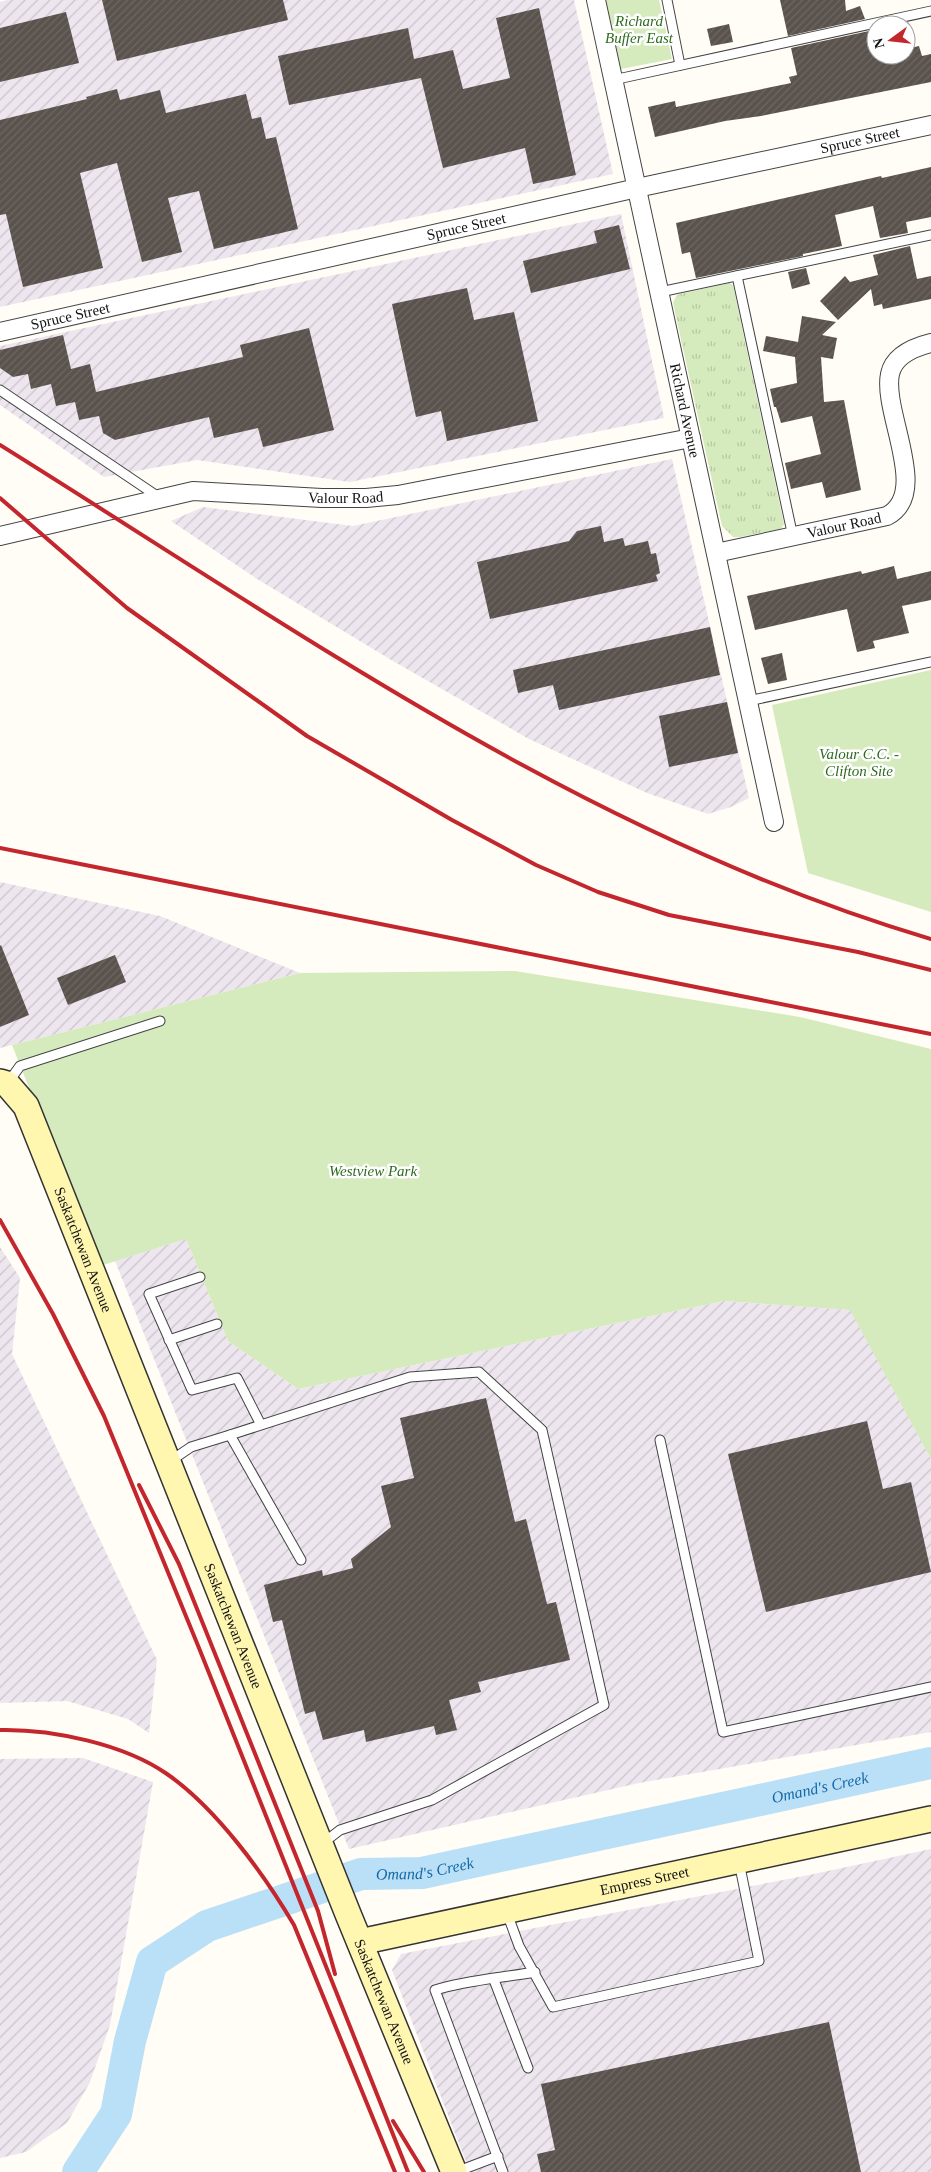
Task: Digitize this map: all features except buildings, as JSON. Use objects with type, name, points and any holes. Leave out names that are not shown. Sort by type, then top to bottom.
[{"type":"street","name":"Richard Avenue","points":[[596,0],[774,822]]},
{"type":"street","name":"Spruce Street","points":[[0,332],[637,188],[931,125]]},
{"type":"street","name":"Valour Road","points":[[716,553],[887,516],[895,512],[904,502],[909,489],[909,472],[890,393],[890,375],[893,366],[905,353],[917,347],[931,344]]},
{"type":"street","name":"Valour Road","points":[[0,536],[194,491],[322,498],[366,498],[398,495],[691,438]]},
{"type":"street","name":"Saskatchewan Avenue","points":[[3,1083],[26,1106],[322,1844],[348,1914],[455,2172]]},
{"type":"street","name":"Empress Street","points":[[360,1942],[931,1819]]},
{"type":"lane","points":[[667,0],[680,65]]},
{"type":"lane","points":[[613,80],[931,11]]},
{"type":"lane","points":[[660,292],[931,235]]},
{"type":"lane","points":[[737,276],[793,537]]},
{"type":"lane","points":[[0,390],[160,498]]},
{"type":"lane","points":[[748,701],[931,662]]},
{"type":"lane","points":[[3,1083],[20,1066],[160,1021]]},
{"type":"lane","points":[[200,1277],[149,1294],[192,1390],[237,1378],[260,1424]]},
{"type":"lane","points":[[169,1340],[217,1324]]},
{"type":"lane","points":[[169,1462],[191,1447],[410,1378],[479,1372],[542,1430],[604,1705],[432,1800],[340,1830],[322,1844]]},
{"type":"lane","points":[[230,1434],[301,1560]]},
{"type":"lane","points":[[660,1440],[723,1732],[931,1687]]},
{"type":"lane","points":[[506,1910],[519,1946],[553,2007],[759,1961],[738,1860]]},
{"type":"lane","points":[[503,2172],[435,1990],[459,1983],[494,1980],[535,1972]]},
{"type":"lane","points":[[494,1980],[528,2068]]},
{"type":"lane","points":[[455,2172],[498,2156]]},
{"type":"shaded area","points":[[7,0],[574,0],[613,174],[0,307],[0,2]]},
{"type":"shaded area","points":[[621,214],[664,418],[350,482],[197,460],[104,477],[0,405],[0,346]]},
{"type":"shaded area","points":[[672,459],[749,798],[731,807],[708,814],[647,793],[529,739],[393,661],[257,579],[171,521],[203,507],[353,526]]},
{"type":"shaded area","points":[[0,882],[160,916],[300,973],[0,1048]]},
{"type":"shaded area","points":[[186,1239],[228,1341],[298,1389],[724,1301],[851,1310],[931,1459],[931,1732],[639,1783],[349,1849],[115,1261]]},
{"type":"shaded area","points":[[0,1247],[20,1278],[12,1354],[157,1660],[149,1733],[128,1719],[67,1701],[0,1703]]},
{"type":"shaded area","points":[[83,1758],[153,1782],[110,2025],[90,2082],[67,2123],[26,2152],[0,2158],[0,1759]]},
{"type":"shaded area","points":[[931,1849],[931,2172],[470,2172],[392,1970],[401,1954],[809,1875]]},
{"type":"green space","name":"Richard Buffer East","points":[[606,0],[659,0],[672,59],[621,69]]},
{"type":"green space","points":[[729,283],[733,285],[784,524],[781,529],[740,537],[733,537],[722,526],[673,303],[676,296],[680,294]]},
{"type":"green space","name":"Valour C.C. - Clifton Site","points":[[931,670],[931,912],[808,873],[772,705]]},
{"type":"green space","name":"Westview Park","points":[[515,971],[800,1017],[931,1049],[931,1459],[850,1310],[724,1301],[298,1389],[228,1341],[186,1239],[100,1266],[12,1045],[300,973]]},
{"type":"waterway","name":"Omand's Creek","points":[[78,2172],[116,2114],[130,2041],[152,1962],[207,1926],[361,1874],[422,1873],[931,1763]]},
{"type":"railway","points":[[0,445],[336,657],[449,724],[565,788],[683,846],[805,896],[931,939]]},
{"type":"railway","points":[[0,498],[127,608],[307,736],[452,820],[536,865],[598,892],[669,915],[858,952],[931,970]]},
{"type":"railway","points":[[0,848],[931,1034]]},
{"type":"railway","points":[[0,1220],[53,1314],[104,1416],[199,1648],[408,2172]]},
{"type":"railway","points":[[139,1485],[179,1564],[318,1911],[335,1974]]},
{"type":"railway","points":[[0,1730],[42,1732],[87,1740],[130,1754],[150,1763],[167,1774],[185,1788],[221,1823],[254,1864],[294,1925],[395,2172]]},
{"type":"railway","points":[[393,2121],[424,2172]]}]
